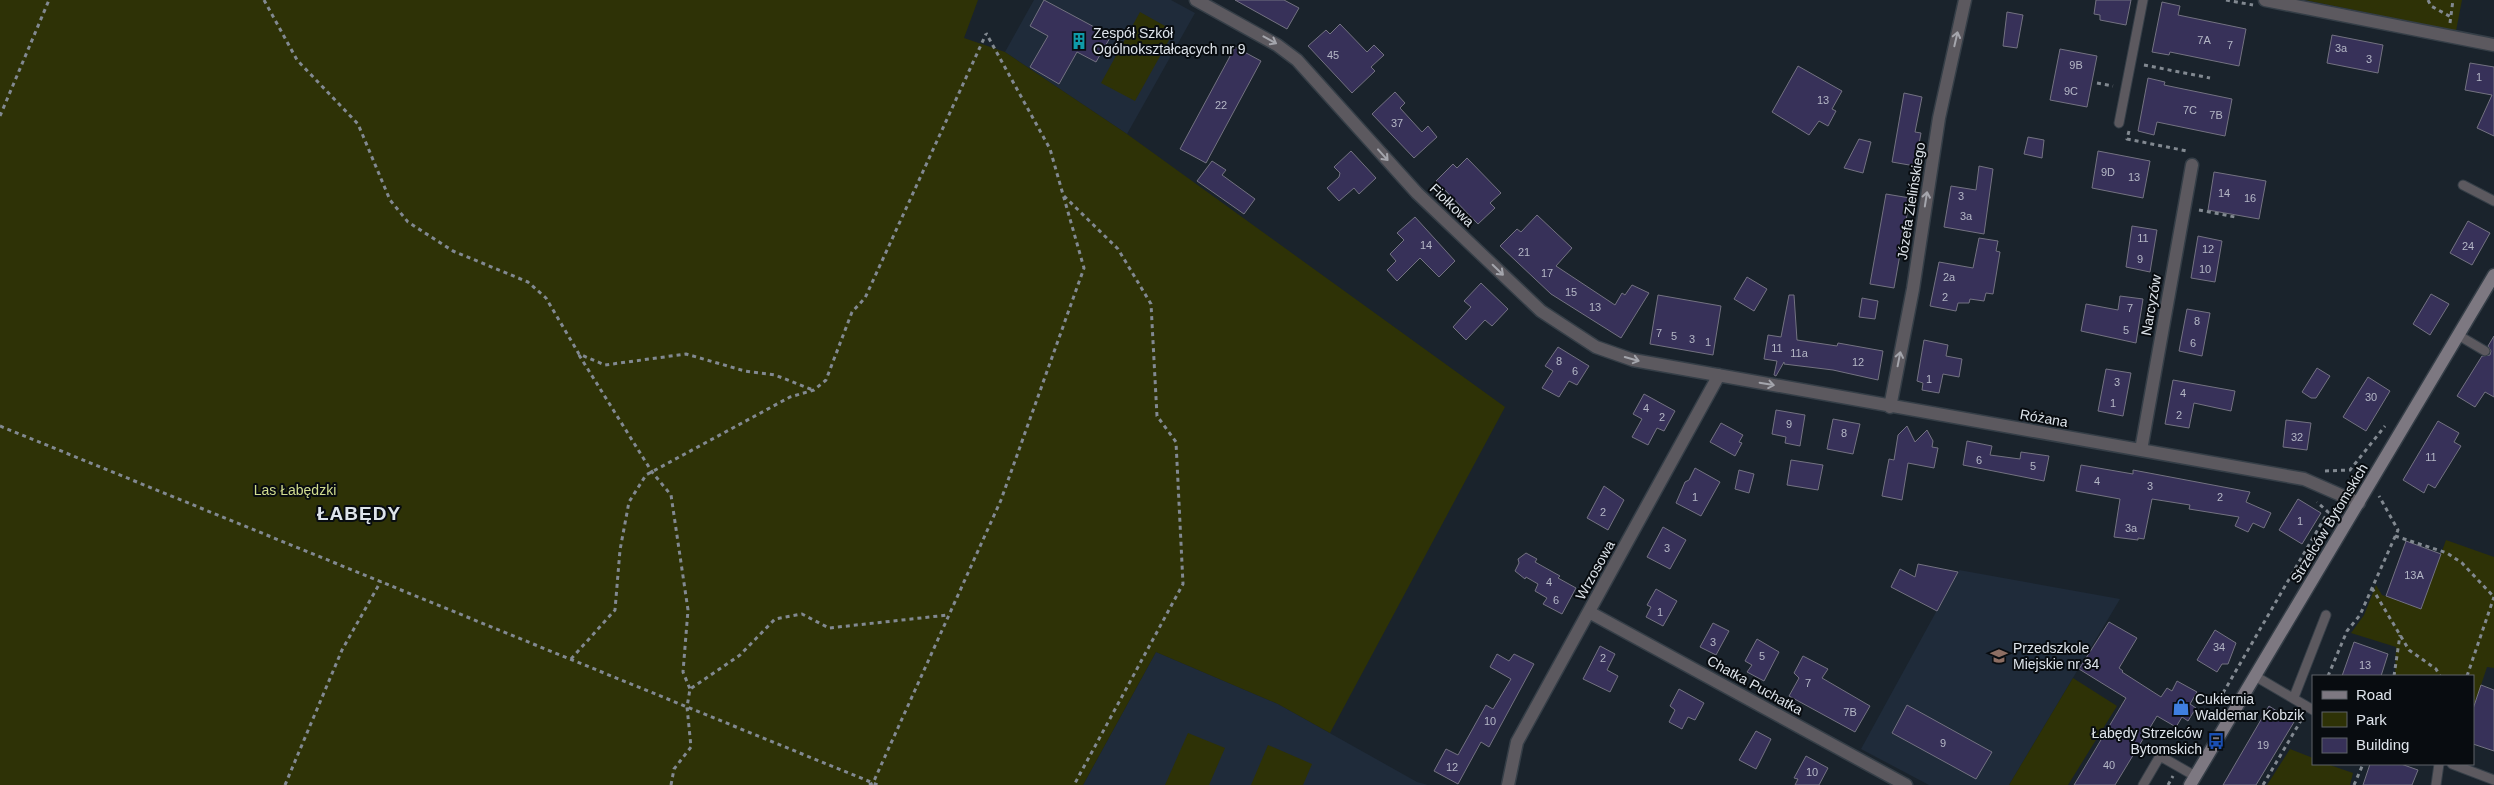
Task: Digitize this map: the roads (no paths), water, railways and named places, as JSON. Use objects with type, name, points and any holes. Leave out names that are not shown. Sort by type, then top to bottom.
[{"type":"street","name":"Fiołkowa","points":[[1196,0],[1277,44],[1297,60],[1417,193],[1542,311],[1596,347],[1633,360],[1720,375]]},
{"type":"street","name":"Józefa Zielińskiego","points":[[1890,407],[1913,290],[1938,118],[1965,0]]},
{"type":"street","points":[[2265,0],[2494,45]]},
{"type":"street","name":"Narcyzów","points":[[2141,450],[2192,165]]},
{"type":"street","name":"Strzelców Bytomskich","points":[[2192,780],[2494,276]]},
{"type":"street","name":"Różana","points":[[1720,375],[1890,407],[2304,479],[2359,502]]},
{"type":"street","name":"Wrzosowa","points":[[1508,785],[1517,742],[1720,375]]},
{"type":"street","name":"Chatka Puchatka","points":[[1589,612],[1906,785]]},
{"type":"lane","points":[[2119,123],[2143,0]]},
{"type":"lane","points":[[2463,185],[2494,202]]},
{"type":"lane","points":[[2458,336],[2485,351]]},
{"type":"lane","points":[[2294,697],[2326,615]]},
{"type":"lane","points":[[2255,676],[2294,697],[2312,709]]},
{"type":"lane","points":[[2143,785],[2160,756],[2192,780]]},
{"type":"lane","points":[[2436,785],[2439,765]]},
{"type":"lane","points":[[2455,765],[2494,780]]},
{"type":"place","name":"Zespół Szkół Ogólnokształcących nr 9","points":[[1079,41]]},
{"type":"place","name":"Przedszkole Miejskie nr 34","points":[[1999,656]]},
{"type":"place","name":"Cukiernia Waldemar Kobzik","points":[[2181,707]]},
{"type":"place","name":"Łabędy Strzelców Bytomskich","points":[[2216,741]]},
{"type":"district","name":"ŁABĘDY","points":[[359,513]]},
{"type":"park label","name":"Las Łabędzki","points":[[295,490]]}]
